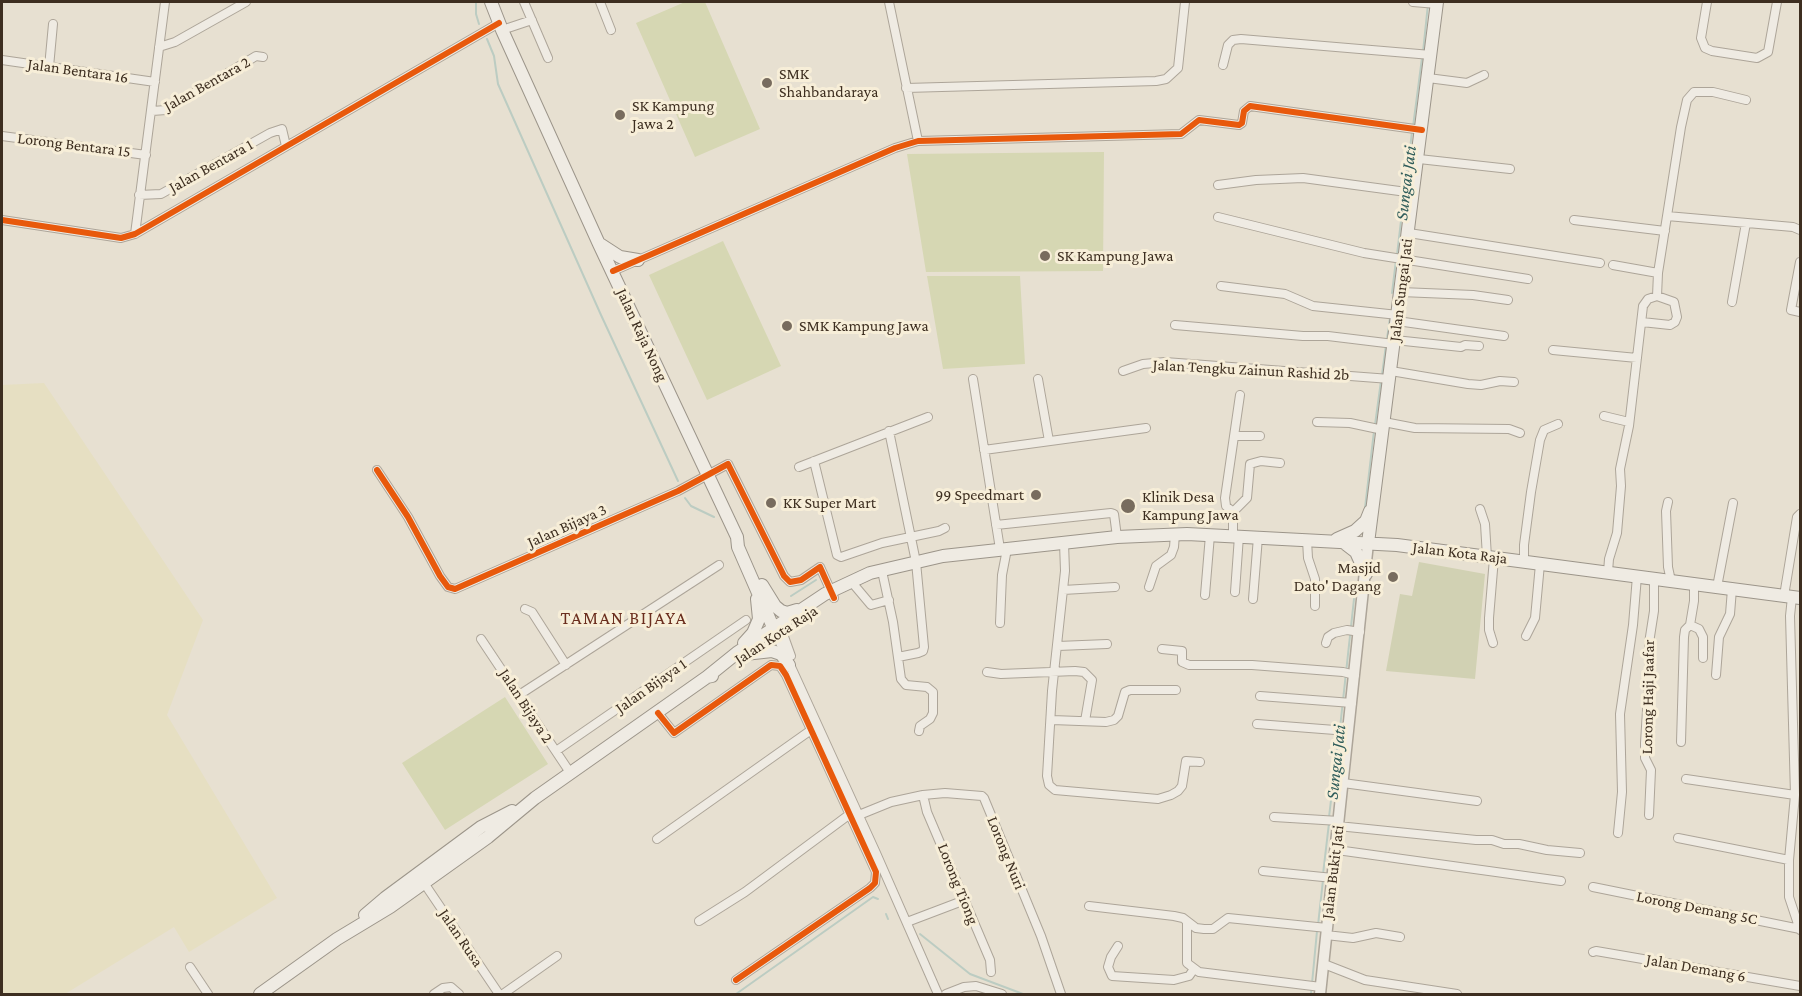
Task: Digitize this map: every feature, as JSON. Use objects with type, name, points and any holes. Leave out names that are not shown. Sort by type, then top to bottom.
[{"type":"main road","name":"Jalan Raja Nong","points":[[491,2],[500,27],[599,244],[737,537],[744,544],[778,630]]},
{"type":"main road","name":"Jalan Sungai Jati","points":[[1368,543],[1374,501],[1379,427],[1391,342],[1398,318],[1401,292],[1400,259],[1409,233],[1409,192],[1419,159],[1416,129],[1428,78],[1425,54],[1433,3]]},
{"type":"main road","points":[[599,244],[620,257],[638,260]]},
{"type":"main road","points":[[1337,541],[1355,531],[1366,521],[1374,501]]},
{"type":"main road","points":[[1374,501],[1382,537],[1397,545]]},
{"type":"main road","name":"Jalan Kota Raja","points":[[260,994],[337,939],[390,907],[421,878],[489,837],[535,798],[707,678],[716,675],[741,653],[832,595],[855,586],[879,572],[916,561],[1117,537],[1175,534],[1236,536],[1397,545],[1792,597]]},
{"type":"main road","points":[[1337,541],[1356,552],[1366,574]]},
{"type":"main road","points":[[759,586],[775,606],[787,613],[832,595],[870,573],[879,572]]},
{"type":"main road","points":[[741,653],[759,619],[759,586]]},
{"type":"main road","points":[[778,630],[806,607]]},
{"type":"main road","points":[[741,653],[772,651],[781,654],[789,665]]},
{"type":"street","points":[[135,234],[165,2]]},
{"type":"street","points":[[159,47],[175,42],[246,2]]},
{"type":"street","points":[[524,2],[548,58]]},
{"type":"street","points":[[600,2],[611,30]]},
{"type":"street","points":[[889,2],[918,141]]},
{"type":"street","points":[[906,88],[1166,79],[1178,68],[1185,2]]},
{"type":"street","points":[[1413,2],[1433,3]]},
{"type":"street","points":[[1707,2],[1701,38],[1705,48],[1757,57],[1764,56],[1768,52],[1778,2]]},
{"type":"street","points":[[2,220],[121,238],[135,234],[286,146],[500,27],[532,20]]},
{"type":"street","points":[[49,67],[53,24]]},
{"type":"street","points":[[1223,65],[1228,45],[1233,40],[1240,39],[1425,54]]},
{"type":"street","name":"Jalan Bentara 2","points":[[152,111],[166,110],[256,57],[263,57]]},
{"type":"street","name":"Jalan Bentara 16","points":[[2,60],[155,82]]},
{"type":"street","points":[[1428,78],[1467,83],[1484,75]]},
{"type":"street","points":[[1657,297],[1658,273],[1687,100],[1694,92],[1713,92],[1746,100]]},
{"type":"street","points":[[613,271],[895,148],[918,141],[1181,134],[1199,120],[1239,125],[1242,123],[1244,111],[1250,106],[1416,129]]},
{"type":"street","name":"Jalan Bentara 1","points":[[139,195],[161,194],[270,133],[282,129],[286,146]]},
{"type":"street","name":"Lorong Bentara 15","points":[[2,136],[146,155]]},
{"type":"street","points":[[1419,159],[1510,169]]},
{"type":"street","points":[[1218,185],[1256,180],[1303,178],[1409,192]]},
{"type":"street","points":[[1667,216],[1793,227],[1800,230]]},
{"type":"street","points":[[1218,217],[1313,242],[1400,259],[1528,279]]},
{"type":"street","points":[[1574,220],[1665,231]]},
{"type":"street","points":[[1732,302],[1746,223]]},
{"type":"street","points":[[1409,233],[1600,263]]},
{"type":"street","points":[[1800,262],[1791,310],[1800,312]]},
{"type":"street","points":[[1613,265],[1658,273]]},
{"type":"street","points":[[1221,286],[1285,294],[1313,306],[1503,336]]},
{"type":"street","points":[[1401,292],[1508,300]]},
{"type":"street","points":[[1608,572],[1609,559],[1617,533],[1621,486],[1620,468],[1629,422],[1643,306],[1648,299],[1657,297],[1674,302],[1677,317],[1670,326],[1642,322]]},
{"type":"street","points":[[1175,325],[1461,347],[1479,346]]},
{"type":"street","points":[[1553,350],[1636,358]]},
{"type":"street","name":"Jalan Tengku Zainun Rashid 2b","points":[[1123,370],[1143,364],[1165,362],[1481,385],[1500,381],[1514,382]]},
{"type":"street","points":[[973,379],[996,525],[1003,549],[1000,623]]},
{"type":"street","points":[[1038,379],[1048,441]]},
{"type":"street","points":[[1235,592],[1236,536],[1233,512],[1226,506],[1225,498],[1240,395]]},
{"type":"street","points":[[1604,416],[1629,422]]},
{"type":"street","points":[[799,467],[928,417]]},
{"type":"street","points":[[1317,422],[1379,427],[1509,429],[1520,433]]},
{"type":"street","points":[[1524,562],[1524,545],[1540,440],[1544,430],[1558,424]]},
{"type":"street","points":[[984,450],[1146,428]]},
{"type":"street","points":[[889,431],[916,561],[924,647],[923,651],[918,653],[898,657]]},
{"type":"street","points":[[1234,436],[1260,436]]},
{"type":"street","points":[[814,461],[837,555],[848,556],[882,543],[945,528]]},
{"type":"street","points":[[1233,512],[1247,498],[1250,464],[1261,461],[1280,463]]},
{"type":"street","name":"Jalan Bijaya 3","points":[[377,470],[408,517],[440,576],[452,589],[459,588],[678,491],[728,464],[784,576],[790,582],[801,580],[820,567],[832,595]]},
{"type":"street","points":[[1668,502],[1666,511],[1668,567],[1671,581]]},
{"type":"street","points":[[1717,587],[1733,503]]},
{"type":"street","points":[[1480,509],[1485,524],[1490,557],[1489,630],[1493,642]]},
{"type":"street","points":[[996,525],[1111,513],[1114,514],[1117,537]]},
{"type":"street","points":[[1800,514],[1797,518],[1790,616],[1795,795],[1789,860],[1789,897],[1800,930]]},
{"type":"street","points":[[1149,587],[1156,566],[1171,555],[1175,534]]},
{"type":"street","points":[[1205,595],[1210,535]]},
{"type":"street","points":[[1253,599],[1258,537]]},
{"type":"street","points":[[1307,540],[1308,558],[1315,579],[1315,606]]},
{"type":"street","points":[[1065,543],[1056,671],[1052,691],[1047,776],[1049,785],[1055,790],[1158,799],[1171,795],[1182,786],[1186,761],[1200,762]]},
{"type":"street","name":"Jalan Bukit Jati","points":[[1194,969],[1199,972],[1315,988],[1324,964],[1326,878],[1337,850],[1334,822],[1343,783],[1343,730],[1353,631],[1366,574],[1368,543]]},
{"type":"street","points":[[1526,636],[1535,618],[1540,564]]},
{"type":"street","points":[[519,695],[719,565]]},
{"type":"street","points":[[879,572],[889,600],[901,679],[906,685],[927,687],[933,692],[933,713],[930,719],[920,726],[919,731]]},
{"type":"street","points":[[1618,833],[1622,792],[1620,714],[1633,625],[1637,576]]},
{"type":"street","name":"Lorong Haji Jaafar","points":[[1649,815],[1651,770],[1645,758],[1645,743],[1650,660],[1648,644],[1654,611],[1654,579]]},
{"type":"street","points":[[1681,742],[1684,637],[1685,630],[1690,625],[1694,584]]},
{"type":"street","points":[[855,586],[871,605],[889,600]]},
{"type":"street","points":[[1063,590],[1115,586]]},
{"type":"street","points":[[1716,675],[1719,637],[1730,614],[1732,589]]},
{"type":"street","points":[[525,609],[532,612],[566,665]]},
{"type":"street","name":"Jalan Bijaya 1","points":[[556,752],[746,620]]},
{"type":"street","points":[[1690,625],[1699,629],[1702,637],[1703,658]]},
{"type":"street","points":[[778,630],[789,665],[797,679]]},
{"type":"street","points":[[736,980],[875,884],[875,869],[778,630]]},
{"type":"street","points":[[1326,643],[1328,637],[1334,633],[1353,631]]},
{"type":"street","name":"Jalan Bijaya 2","points":[[482,639],[571,774]]},
{"type":"street","points":[[1058,646],[1107,644]]},
{"type":"street","points":[[1162,649],[1182,651],[1182,662],[1189,665],[1252,665],[1349,674]]},
{"type":"street","points":[[658,713],[674,733],[771,665],[780,666],[783,669],[907,922],[938,994]]},
{"type":"street","points":[[987,672],[1000,674],[1075,670],[1084,672],[1090,676],[1092,686],[1085,722]]},
{"type":"street","points":[[1052,720],[1106,722],[1118,716],[1125,692],[1130,690],[1176,690]]},
{"type":"street","points":[[1260,696],[1346,703]]},
{"type":"street","points":[[1257,724],[1343,730]]},
{"type":"street","points":[[657,839],[811,730]]},
{"type":"street","points":[[1686,779],[1795,795]]},
{"type":"street","points":[[1343,783],[1477,801]]},
{"type":"street","name":"Lorong Nuri","points":[[699,921],[745,892],[854,815],[891,802],[923,795],[945,793],[981,796],[984,798],[1041,936],[1062,994]]},
{"type":"street","name":"Lorong Tiong","points":[[923,795],[927,812],[990,960],[991,972]]},
{"type":"street","points":[[1274,817],[1492,840],[1504,844],[1580,853]]},
{"type":"street","points":[[1678,838],[1789,860]]},
{"type":"street","points":[[1337,850],[1561,881]]},
{"type":"street","points":[[1263,871],[1326,878]]},
{"type":"street","name":"Jalan Rusa","points":[[421,878],[501,994]]},
{"type":"street","name":"Lorong Demang 5C","points":[[1593,887],[1800,930]]},
{"type":"street","points":[[907,922],[965,900]]},
{"type":"street","points":[[1089,906],[1174,916],[1187,921],[1196,928],[1204,929],[1214,928],[1228,918],[1353,938],[1376,933],[1400,937]]},
{"type":"street","points":[[1118,946],[1108,967],[1112,976],[1174,980],[1189,976],[1194,969],[1187,963],[1187,921]]},
{"type":"street","name":"Jalan Demang 6","points":[[1593,952],[1800,986]]},
{"type":"street","points":[[501,994],[557,956]]},
{"type":"street","points":[[1324,964],[1365,980],[1457,994]]},
{"type":"street","points":[[190,967],[208,994]]},
{"type":"street","points":[[946,994],[964,987],[976,986],[1002,994]]},
{"type":"street","points":[[434,994],[443,988],[451,987],[459,994]]},
{"type":"shaded area","points":[[44,383],[203,620],[167,715],[277,898],[189,952],[174,927],[65,994],[2,994],[2,385]]},
{"type":"green space","points":[[685,2],[705,2],[760,129],[695,157],[636,23]]},
{"type":"green space","points":[[1104,152],[1103,271],[926,272],[907,154]]},
{"type":"green space","points":[[723,241],[781,366],[707,400],[649,275]]},
{"type":"green space","points":[[927,276],[1020,276],[1025,364],[943,369]]},
{"type":"green space","points":[[1419,562],[1485,574],[1475,679],[1386,671],[1400,594],[1412,596]]},
{"type":"green space","points":[[505,697],[548,764],[445,830],[402,763]]},
{"type":"waterway","points":[[476,2],[479,24]]},
{"type":"waterway","name":"Sungai Jati","points":[[1423,52],[1428,4]]},
{"type":"waterway","points":[[487,39],[494,56],[498,84],[678,481]]},
{"type":"waterway","name":"Sungai Jati","points":[[1413,127],[1422,58]]},
{"type":"waterway","name":"Sungai Jati","points":[[1405,189],[1412,132]]},
{"type":"waterway","name":"Sungai Jati","points":[[1397,255],[1404,195]]},
{"type":"waterway","name":"Sungai Jati","points":[[1392,293],[1396,260]]},
{"type":"waterway","name":"Sungai Jati","points":[[1387,339],[1390,318]]},
{"type":"waterway","name":"Sungai Jati","points":[[1382,375],[1386,345]]},
{"type":"waterway","name":"Sungai Jati","points":[[1375,425],[1381,381]]},
{"type":"waterway","name":"Sungai Jati","points":[[1365,508],[1374,431]]},
{"type":"waterway","points":[[685,498],[691,506],[714,517]]},
{"type":"waterway","points":[[791,596],[816,580]]},
{"type":"waterway","name":"Sungai Jati","points":[[1340,728],[1354,599]]},
{"type":"waterway","name":"Sungai Jati","points":[[1329,817],[1339,733]]},
{"type":"waterway","name":"Sungai Jati","points":[[1323,874],[1329,823]]},
{"type":"waterway","name":"Sungai Jati","points":[[1318,925],[1323,880]]},
{"type":"waterway","points":[[736,994],[873,897],[878,899]]},
{"type":"waterway","points":[[886,914],[888,919]]},
{"type":"waterway","name":"Sungai Jati","points":[[1311,994],[1317,931]]},
{"type":"waterway","points":[[920,934],[970,974],[1023,994]]},
{"type":"cycle path","points":[[2,220],[121,238],[135,234],[499,23]]},
{"type":"cycle path","points":[[613,271],[895,148],[918,141],[1181,134],[1199,120],[1239,125],[1242,123],[1244,111],[1250,106],[1422,130]]},
{"type":"cycle path","points":[[377,470],[408,517],[440,576],[448,587],[455,589],[678,491],[728,464],[784,576],[790,582],[801,580],[820,567],[834,598]]},
{"type":"cycle path","points":[[658,713],[674,733],[771,665],[780,666],[876,872],[875,883],[870,888],[736,980]]},
{"type":"place","name":"SMK Shahbandaraya","points":[[767,83]]},
{"type":"place","name":"SK Kampung Jawa 2","points":[[620,115]]},
{"type":"place","name":"SK Kampung Jawa","points":[[1045,256]]},
{"type":"place","name":"SMK Kampung Jawa","points":[[787,326]]},
{"type":"place","name":"99 Speedmart","points":[[1036,495]]},
{"type":"place","name":"KK Super Mart","points":[[771,503]]},
{"type":"place","name":"Klinik Desa Kampung Jawa","points":[[1128,506]]},
{"type":"place","name":"Masjid Dato' Dagang","points":[[1393,577]]},
{"type":"district","name":"TAMAN BIJAYA","points":[[624,618]]}]
